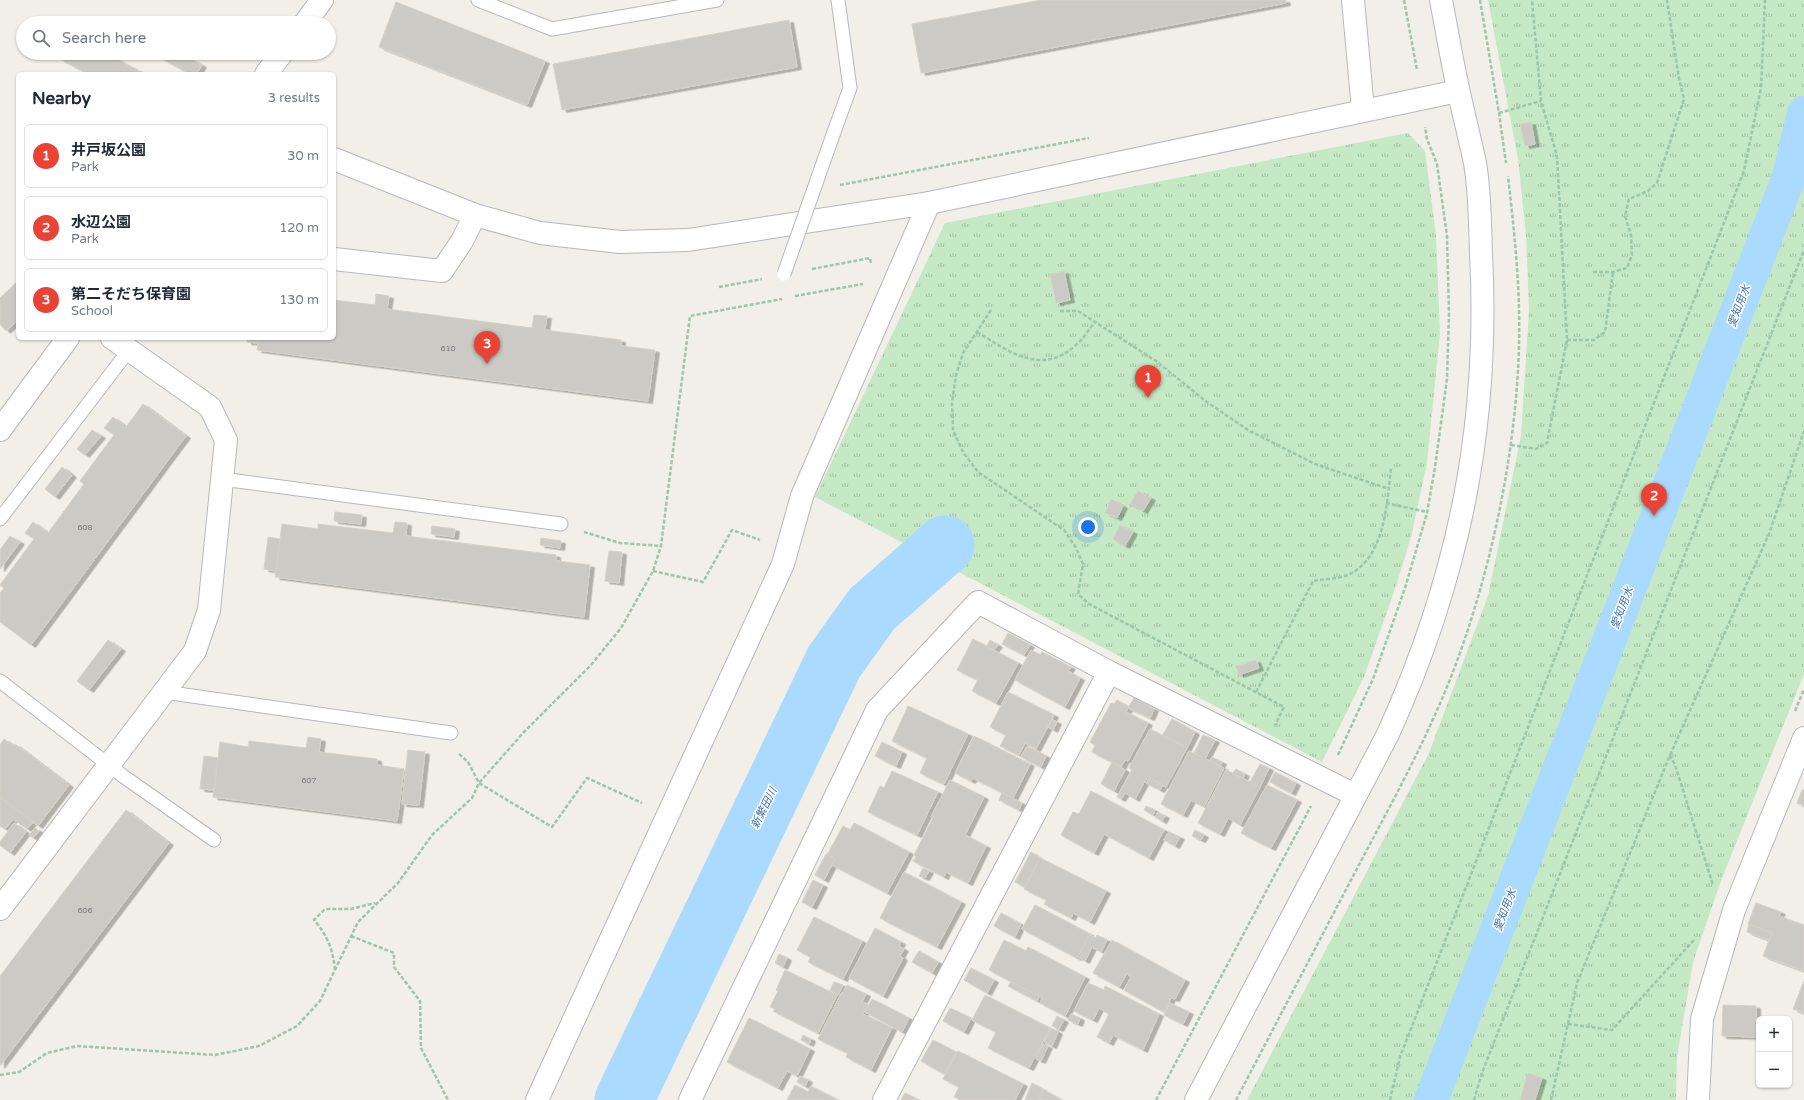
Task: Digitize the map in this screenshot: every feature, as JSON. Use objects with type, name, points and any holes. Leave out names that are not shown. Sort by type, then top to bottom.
[{"type":"street","points":[[310,16],[322,0]]},
{"type":"street","points":[[1353,0],[1363,110]]},
{"type":"street","points":[[1196,1100],[1391,727],[1410,684],[1430,630],[1449,570],[1476,438],[1482,366],[1484,303],[1475,164],[1458,91],[1441,0]]},
{"type":"street","points":[[268,72],[277,60]]},
{"type":"street","points":[[336,160],[475,215],[540,233],[620,242],[688,240],[929,203],[1458,91]]},
{"type":"street","points":[[537,1100],[783,564],[802,496],[929,203]]},
{"type":"street","points":[[336,259],[442,271],[462,241],[475,215]]},
{"type":"street","points":[[0,430],[67,340]]},
{"type":"street","points":[[0,909],[194,650],[209,610],[226,440],[210,407],[126,342]]},
{"type":"street","points":[[690,1100],[877,710],[978,602],[1109,672],[1264,748],[1355,795]]},
{"type":"street","points":[[884,1100],[1109,672]]},
{"type":"street","points":[[1698,1100],[1702,1019],[1704,1012],[1734,910],[1804,738]]},
{"type":"lane","points":[[478,0],[552,29],[717,0]]},
{"type":"lane","points":[[784,274],[850,88],[838,0]]},
{"type":"lane","points":[[0,519],[126,342]]},
{"type":"lane","points":[[222,479],[561,524]]},
{"type":"lane","points":[[0,681],[123,776],[214,840]]},
{"type":"lane","points":[[164,692],[451,733]]},
{"type":"path","points":[[1156,1100],[1325,780],[1373,679],[1405,588],[1427,512],[1447,379],[1449,314],[1447,236],[1436,164],[1427,139],[1420,98],[1417,65],[1404,0]]},
{"type":"path","points":[[1510,445],[1536,449],[1547,443],[1567,340],[1557,156],[1541,101],[1532,0]]},
{"type":"path","points":[[1593,272],[1613,272],[1627,268],[1632,255],[1631,235],[1626,216],[1629,199],[1648,191],[1657,183],[1684,100],[1678,79],[1667,0]]},
{"type":"path","points":[[1390,1100],[1400,1056],[1744,171],[1761,88],[1765,0]]},
{"type":"path","points":[[1499,113],[1541,101]]},
{"type":"path","points":[[835,186],[1092,137]]},
{"type":"path","points":[[1474,1100],[1482,1073],[1804,250]]},
{"type":"path","points":[[719,287],[870,258],[872,270]]},
{"type":"path","points":[[1567,340],[1594,340],[1605,332],[1613,272]]},
{"type":"path","points":[[0,1076],[19,1072],[48,1053],[77,1046],[215,1055],[259,1046],[297,1026],[320,1000],[358,922],[398,883],[432,835],[472,798],[479,783],[523,733],[591,665],[622,628],[653,571],[661,546],[690,316],[866,283]]},
{"type":"path","points":[[991,310],[963,353],[956,375],[952,403],[954,430],[963,452],[978,472],[1064,530],[1075,546],[1083,564],[1078,594],[1089,604],[1284,707],[1264,748]]},
{"type":"path","points":[[1060,311],[1078,311],[1156,361],[1208,402],[1248,430],[1315,464],[1389,489]]},
{"type":"path","points":[[977,332],[1011,353],[1034,361],[1060,357],[1078,344],[1095,322]]},
{"type":"path","points":[[1551,1100],[1577,983],[1670,755],[1769,534],[1804,431]]},
{"type":"path","points":[[1256,692],[1313,581],[1349,574],[1363,564],[1375,550],[1389,489],[1391,468]]},
{"type":"path","points":[[1386,503],[1427,512]]},
{"type":"path","points":[[561,524],[620,544],[661,546]]},
{"type":"path","points":[[653,571],[703,582],[732,530],[787,549]]},
{"type":"path","points":[[451,733],[452,748],[468,762],[479,783],[552,827],[587,778],[668,815]]},
{"type":"path","points":[[1670,755],[1675,765],[1713,886]]},
{"type":"path","points":[[335,970],[333,953],[324,932],[314,920],[325,909],[351,909],[377,903]]},
{"type":"path","points":[[351,936],[394,953],[394,967],[420,1000],[421,1048],[448,1100]]},
{"type":"path","points":[[1568,1024],[1612,1030],[1693,940],[1699,937]]},
{"type":"green space","points":[[1488,0],[1804,0],[1804,674],[1722,878],[1693,962],[1677,1057],[1676,1100],[1247,1100],[1429,753],[1488,596],[1521,436],[1529,310],[1526,235],[1518,159]]},
{"type":"green space","points":[[1408,133],[1425,151],[1436,236],[1440,333],[1427,463],[1411,537],[1396,586],[1364,677],[1322,762],[815,497],[945,223]]},
{"type":"building","points":[[1041,0],[1285,0],[1286,3],[921,73],[912,24]]},
{"type":"building","points":[[396,2],[545,61],[527,105],[379,47]]},
{"type":"building","points":[[789,20],[797,67],[562,110],[553,64]]},
{"type":"building","points":[[62,60],[119,60],[139,71],[139,72],[84,72]]},
{"type":"building","points":[[164,60],[193,60],[202,65],[198,72],[186,72]]},
{"type":"building","points":[[1531,122],[1535,144],[1525,146],[1520,124]]},
{"type":"building","points":[[1064,271],[1070,300],[1056,303],[1050,274]]},
{"type":"building","points":[[16,283],[16,322],[6,331],[0,324],[0,298]]},
{"type":"building","points":[[376,294],[389,296],[387,309],[532,328],[534,315],[547,316],[545,330],[621,340],[621,346],[655,350],[648,401],[257,350],[259,340],[336,340],[336,300],[375,305]]},
{"type":"building","points":[[247,340],[259,340],[258,343],[247,342]]},
{"type":"building","points":[[143,404],[186,436],[31,645],[0,622],[0,593],[4,588],[0,585],[34,539],[25,533],[33,522],[48,533],[84,484],[80,481],[114,435],[104,428],[113,417],[126,427]]},
{"type":"building","points":[[92,430],[101,436],[85,455],[77,449]]},
{"type":"building","points":[[62,467],[72,475],[55,497],[45,489]]},
{"type":"building","points":[[1138,491],[1151,498],[1143,511],[1130,504]]},
{"type":"building","points":[[1111,499],[1123,506],[1117,518],[1105,513]]},
{"type":"building","points":[[335,512],[362,515],[361,524],[334,521]]},
{"type":"building","points":[[395,522],[407,523],[406,536],[556,555],[556,561],[590,565],[584,617],[275,577],[282,524],[318,529],[318,524],[393,533]]},
{"type":"building","points":[[1120,525],[1133,532],[1125,546],[1113,539]]},
{"type":"building","points":[[432,526],[455,529],[454,537],[431,534]]},
{"type":"building","points":[[10,536],[20,542],[0,569],[0,550]]},
{"type":"building","points":[[268,537],[280,539],[276,571],[264,569]]},
{"type":"building","points":[[541,538],[561,541],[560,548],[540,545]]},
{"type":"building","points":[[609,551],[622,552],[619,583],[605,581]]},
{"type":"building","points":[[1008,633],[1030,645],[1024,655],[1002,644]]},
{"type":"building","points":[[973,639],[1018,663],[996,703],[972,691],[978,680],[957,670]]},
{"type":"building","points":[[108,640],[121,649],[89,690],[77,681]]},
{"type":"building","points":[[990,640],[998,645],[994,650],[987,646]]},
{"type":"building","points":[[1031,650],[1040,655],[1042,652],[1071,667],[1068,671],[1080,678],[1065,707],[1015,680]]},
{"type":"building","points":[[1256,660],[1259,668],[1239,675],[1236,666]]},
{"type":"building","points":[[1008,692],[1054,715],[1036,749],[1025,743],[1019,755],[1000,746],[1006,735],[990,727]]},
{"type":"building","points":[[1134,698],[1154,709],[1150,718],[1128,708]]},
{"type":"building","points":[[1117,700],[1129,707],[1126,712],[1148,723],[1128,761],[1125,760],[1121,767],[1092,752],[1095,745],[1090,742],[1111,703],[1114,704]]},
{"type":"building","points":[[908,706],[968,734],[944,784],[920,773],[927,758],[892,741]]},
{"type":"building","points":[[1052,719],[1057,722],[1053,730],[1048,727]]},
{"type":"building","points":[[1172,719],[1195,732],[1187,748],[1162,736]]},
{"type":"building","points":[[1150,729],[1187,748],[1166,787],[1147,777],[1135,799],[1125,793],[1121,799],[1117,797],[1132,770],[1129,768]]},
{"type":"building","points":[[1203,735],[1215,740],[1205,759],[1194,753]]},
{"type":"building","points":[[974,736],[1030,764],[1013,798],[973,778],[971,781],[955,773]]},
{"type":"building","points":[[308,737],[321,739],[319,752],[377,759],[377,765],[404,769],[397,821],[213,797],[220,742],[248,747],[249,741],[306,748]]},
{"type":"building","points":[[4,739],[14,746],[15,744],[69,785],[38,826],[0,797],[0,745]]},
{"type":"building","points":[[882,742],[902,752],[896,766],[875,756]]},
{"type":"building","points":[[1027,746],[1046,756],[1041,767],[1021,757]]},
{"type":"building","points":[[408,750],[425,752],[419,805],[402,804]]},
{"type":"building","points":[[1189,751],[1224,768],[1204,807],[1191,800],[1183,815],[1161,804]]},
{"type":"building","points":[[204,756],[218,758],[214,790],[200,789]]},
{"type":"building","points":[[1212,757],[1222,762],[1220,766],[1210,761]]},
{"type":"building","points":[[1112,762],[1125,770],[1114,791],[1101,784]]},
{"type":"building","points":[[1260,764],[1269,768],[1260,787],[1250,782]]},
{"type":"building","points":[[1236,769],[1245,774],[1243,778],[1233,773]]},
{"type":"building","points":[[1226,770],[1260,787],[1240,825],[1228,818],[1220,834],[1198,823]]},
{"type":"building","points":[[892,771],[938,792],[917,835],[868,812],[880,786],[884,788]]},
{"type":"building","points":[[1275,772],[1296,783],[1291,793],[1270,782]]},
{"type":"building","points":[[1149,778],[1163,785],[1160,790],[1146,783]]},
{"type":"building","points":[[950,780],[984,797],[965,835],[986,846],[968,883],[946,872],[944,877],[913,861],[916,857],[914,855],[933,818],[931,817]]},
{"type":"building","points":[[1267,785],[1297,800],[1271,848],[1241,833]]},
{"type":"building","points":[[1802,790],[1804,790],[1804,806],[1797,803]]},
{"type":"building","points":[[1091,791],[1164,830],[1149,858],[1104,834],[1094,853],[1061,835],[1073,812],[1079,814]]},
{"type":"building","points":[[1002,793],[1022,803],[1019,810],[999,800]]},
{"type":"building","points":[[0,797],[33,822],[27,829],[13,819],[5,829],[0,826]]},
{"type":"building","points":[[1146,806],[1155,810],[1153,815],[1144,810]]},
{"type":"building","points":[[126,810],[169,843],[0,1066],[0,976]]},
{"type":"building","points":[[1158,812],[1165,816],[1162,821],[1155,817]]},
{"type":"building","points":[[14,823],[26,832],[10,853],[0,845],[0,842]]},
{"type":"building","points":[[854,823],[909,852],[887,893],[832,865],[835,859],[827,855],[843,826],[850,830]]},
{"type":"building","points":[[35,828],[39,831],[33,838],[29,835]]},
{"type":"building","points":[[1195,830],[1204,835],[1201,840],[1192,836]]},
{"type":"building","points":[[1169,832],[1180,837],[1175,846],[1164,840]]},
{"type":"building","points":[[1031,852],[1040,858],[1025,887],[1015,882]]},
{"type":"building","points":[[826,854],[835,859],[824,880],[815,875]]},
{"type":"building","points":[[1040,858],[1106,891],[1090,922],[1073,913],[1071,918],[1044,904],[1047,900],[1024,889]]},
{"type":"building","points":[[923,868],[929,871],[925,878],[919,876]]},
{"type":"building","points":[[904,872],[961,902],[937,947],[880,918]]},
{"type":"building","points":[[813,880],[823,885],[812,907],[802,902]]},
{"type":"building","points":[[1756,903],[1781,912],[1779,916],[1804,925],[1804,971],[1763,956],[1772,933],[1748,924]]},
{"type":"building","points":[[1035,905],[1090,934],[1077,958],[1022,929]]},
{"type":"building","points":[[1001,913],[1021,924],[1015,937],[994,926]]},
{"type":"building","points":[[814,917],[862,941],[843,979],[808,962],[811,957],[797,950]]},
{"type":"building","points":[[1749,924],[1772,933],[1769,940],[1747,932]]},
{"type":"building","points":[[875,928],[901,942],[899,946],[904,949],[900,956],[903,958],[883,996],[849,978]]},
{"type":"building","points":[[1089,935],[1096,938],[1097,935],[1107,940],[1101,952],[1092,947],[1085,961],[1078,957]]},
{"type":"building","points":[[1004,940],[1026,951],[1028,947],[1085,977],[1065,1016],[1040,1003],[1042,998],[989,970]]},
{"type":"building","points":[[1112,940],[1185,980],[1175,999],[1171,998],[1164,1012],[1124,990],[1131,977],[1127,974],[1119,987],[1093,973]]},
{"type":"building","points":[[919,951],[938,962],[932,973],[912,962]]},
{"type":"building","points":[[779,954],[787,958],[783,967],[775,963]]},
{"type":"building","points":[[971,968],[994,980],[987,993],[964,980]]},
{"type":"building","points":[[785,970],[837,995],[818,1033],[773,1011],[775,1009],[770,1007],[778,991],[776,990]]},
{"type":"building","points":[[1804,981],[1804,1013],[1793,1009]]},
{"type":"building","points":[[834,982],[843,985],[838,995],[830,990]]},
{"type":"building","points":[[1011,982],[1039,996],[1037,1001],[1008,986]]},
{"type":"building","points":[[1088,983],[1104,990],[1105,986],[1159,1014],[1143,1050],[1113,1035],[1109,1043],[1097,1037],[1109,1014],[1099,1008],[1093,1020],[1074,1011]]},
{"type":"building","points":[[847,985],[866,994],[862,1002],[868,1004],[863,1014],[892,1028],[871,1070],[846,1057],[848,1053],[818,1039]]},
{"type":"building","points":[[985,995],[1050,1028],[1029,1068],[988,1048],[996,1032],[972,1020]]},
{"type":"building","points":[[872,999],[909,1018],[902,1032],[865,1012]]},
{"type":"building","points":[[1170,1003],[1189,1012],[1183,1024],[1164,1015]]},
{"type":"building","points":[[1723,1005],[1756,1006],[1756,1037],[1722,1036]]},
{"type":"building","points":[[950,1008],[971,1018],[964,1032],[943,1021]]},
{"type":"building","points":[[1071,1014],[1080,1018],[1078,1024],[1068,1020]]},
{"type":"building","points":[[1057,1016],[1064,1020],[1059,1029],[1052,1026]]},
{"type":"building","points":[[749,1018],[810,1049],[797,1076],[787,1071],[778,1088],[727,1062]]},
{"type":"building","points":[[1052,1028],[1058,1032],[1052,1046],[1044,1042]]},
{"type":"building","points":[[803,1035],[811,1039],[809,1044],[801,1040]]},
{"type":"building","points":[[933,1040],[956,1052],[944,1074],[921,1061]]},
{"type":"building","points":[[1043,1044],[1048,1046],[1041,1061],[1036,1059]]},
{"type":"building","points":[[958,1051],[1023,1084],[1015,1100],[961,1100],[954,1097],[959,1087],[943,1079]]},
{"type":"building","points":[[1528,1073],[1542,1078],[1535,1100],[1520,1100]]},
{"type":"building","points":[[800,1076],[808,1080],[805,1086],[797,1082]]},
{"type":"building","points":[[1032,1083],[1043,1089],[1037,1100],[1025,1100]]},
{"type":"building","points":[[795,1085],[808,1092],[811,1086],[838,1100],[787,1100]]},
{"type":"building","points":[[1044,1090],[1062,1100],[1039,1100]]},
{"type":"building","points":[[905,1093],[919,1100],[901,1100]]},
{"type":"waterway","name":"愛知用水","points":[[1431,1100],[1789,177],[1804,113]]},
{"type":"waterway","name":"新繁田川","points":[[624,1100],[834,662],[872,609],[945,545]]},
{"type":"place","name":"第二そだち保育園","points":[[487,364]]},
{"type":"place","name":"井戸坂公園","points":[[1148,398]]},
{"type":"place","name":"水辺公園","points":[[1654,516]]}]
